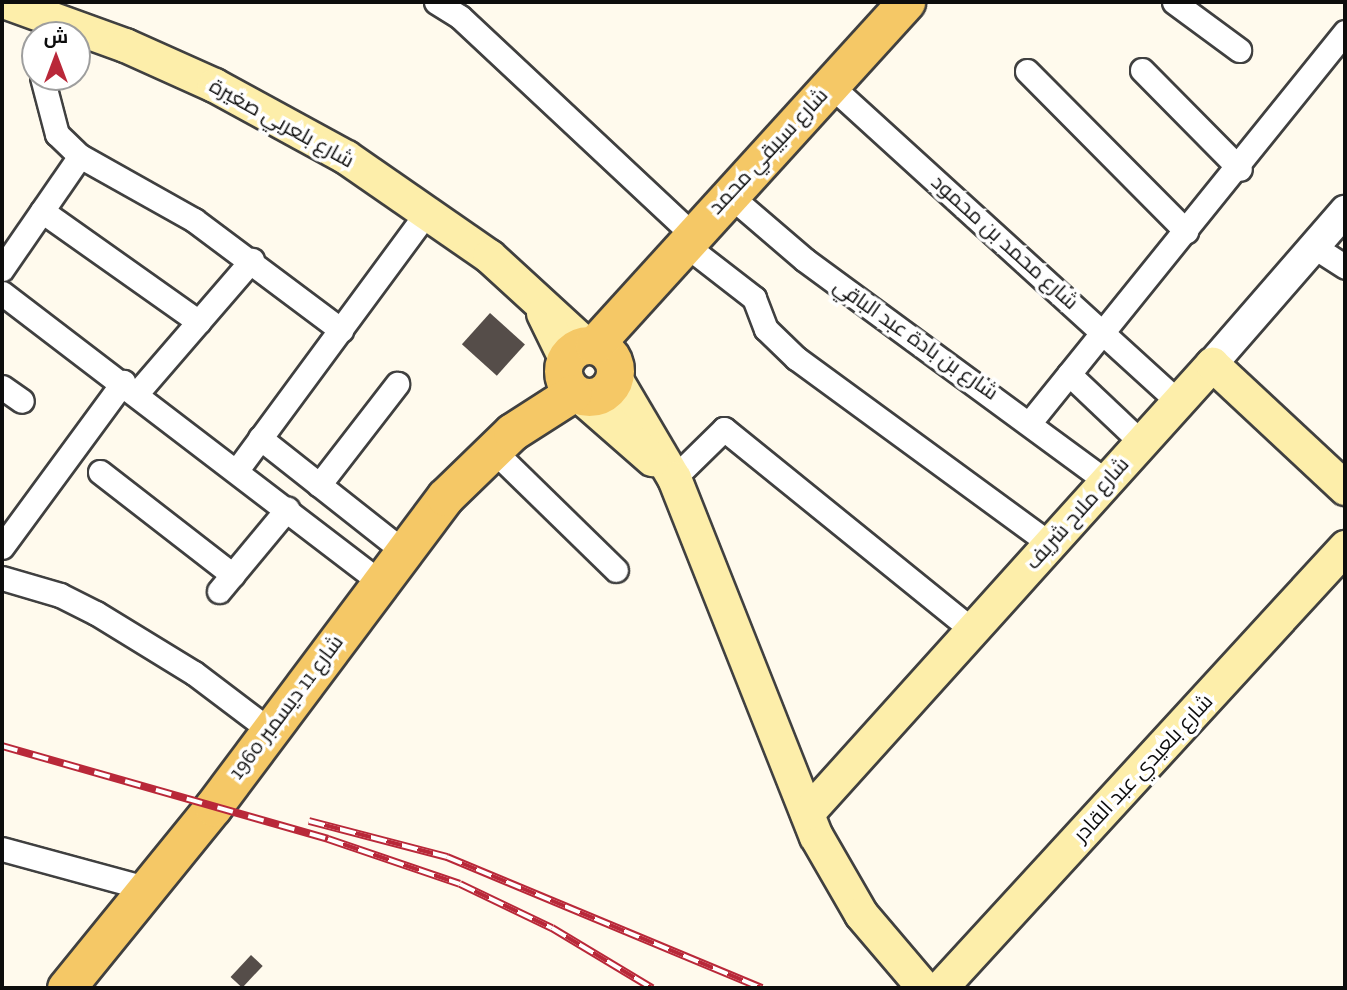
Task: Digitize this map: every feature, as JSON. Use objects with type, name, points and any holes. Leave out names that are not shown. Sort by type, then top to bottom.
[{"type":"main road","name":"شارع بلعربي صغيرة","points":[[5,2],[42,21]]},
{"type":"main road","name":"شارع سبيقي محمد","points":[[586,369],[630,300],[906,2]]},
{"type":"main road","name":"شارع بلعربي صغيرة","points":[[91,37],[125,45],[289,124],[428,212],[532,292],[586,369]]},
{"type":"main road","name":"شارع ملاح شريف","points":[[807,813],[1212,364]]},
{"type":"main road","points":[[1212,364],[1345,488]]},
{"type":"main road","points":[[586,369],[674,478],[807,813],[861,914],[924,988]]},
{"type":"main road","name":"شارع 11 ديسمبر 1960","points":[[66,988],[146,888],[403,551],[502,441],[586,369]]},
{"type":"main road","name":"شارع بلعيدي عبد القادر","points":[[940,988],[1345,547]]},
{"type":"street","points":[[436,2],[467,9],[687,238],[754,298],[766,329],[796,358],[1050,544]]},
{"type":"street","points":[[1174,2],[1239,50]]},
{"type":"street","points":[[1031,421],[1341,46]]},
{"type":"street","points":[[1142,70],[1240,169]]},
{"type":"street","points":[[1027,71],[1186,231]]},
{"type":"street","name":"شارع محمد بن محمود","points":[[829,85],[1104,330],[1178,402]]},
{"type":"street","points":[[46,91],[57,134],[80,156],[194,220],[252,260],[341,330]]},
{"type":"street","points":[[2,269],[80,156]]},
{"type":"street","name":"شارع بن بادة عبد الباقي","points":[[728,194],[805,260],[1031,421],[1106,481]]},
{"type":"street","points":[[42,211],[199,321]]},
{"type":"street","name":"شارع ملاح شريف","points":[[1212,364],[1345,211]]},
{"type":"street","points":[[237,470],[428,212]]},
{"type":"street","points":[[1313,246],[1345,267]]},
{"type":"street","points":[[2,547],[130,388],[199,321],[252,260]]},
{"type":"street","points":[[2,293],[130,388],[380,582]]},
{"type":"street","points":[[1069,374],[1141,442]]},
{"type":"street","points":[[318,485],[397,384]]},
{"type":"street","points":[[2,387],[22,401]]},
{"type":"street","points":[[674,478],[724,429],[972,630]]},
{"type":"street","points":[[260,439],[403,551]]},
{"type":"street","points":[[502,441],[616,570]]},
{"type":"street","points":[[100,472],[226,583],[287,509]]},
{"type":"street","points":[[2,578],[60,595],[96,613],[194,673],[268,729]]},
{"type":"street","points":[[2,849],[146,888]]},
{"type":"building","points":[[490,313],[525,344],[497,376],[462,344]]},
{"type":"building","points":[[251,955],[263,966],[242,988],[231,977]]},
{"type":"railway","points":[[2,746],[328,839],[460,884],[552,928],[652,988]]},
{"type":"railway","points":[[309,821],[447,857],[762,988]]}]
